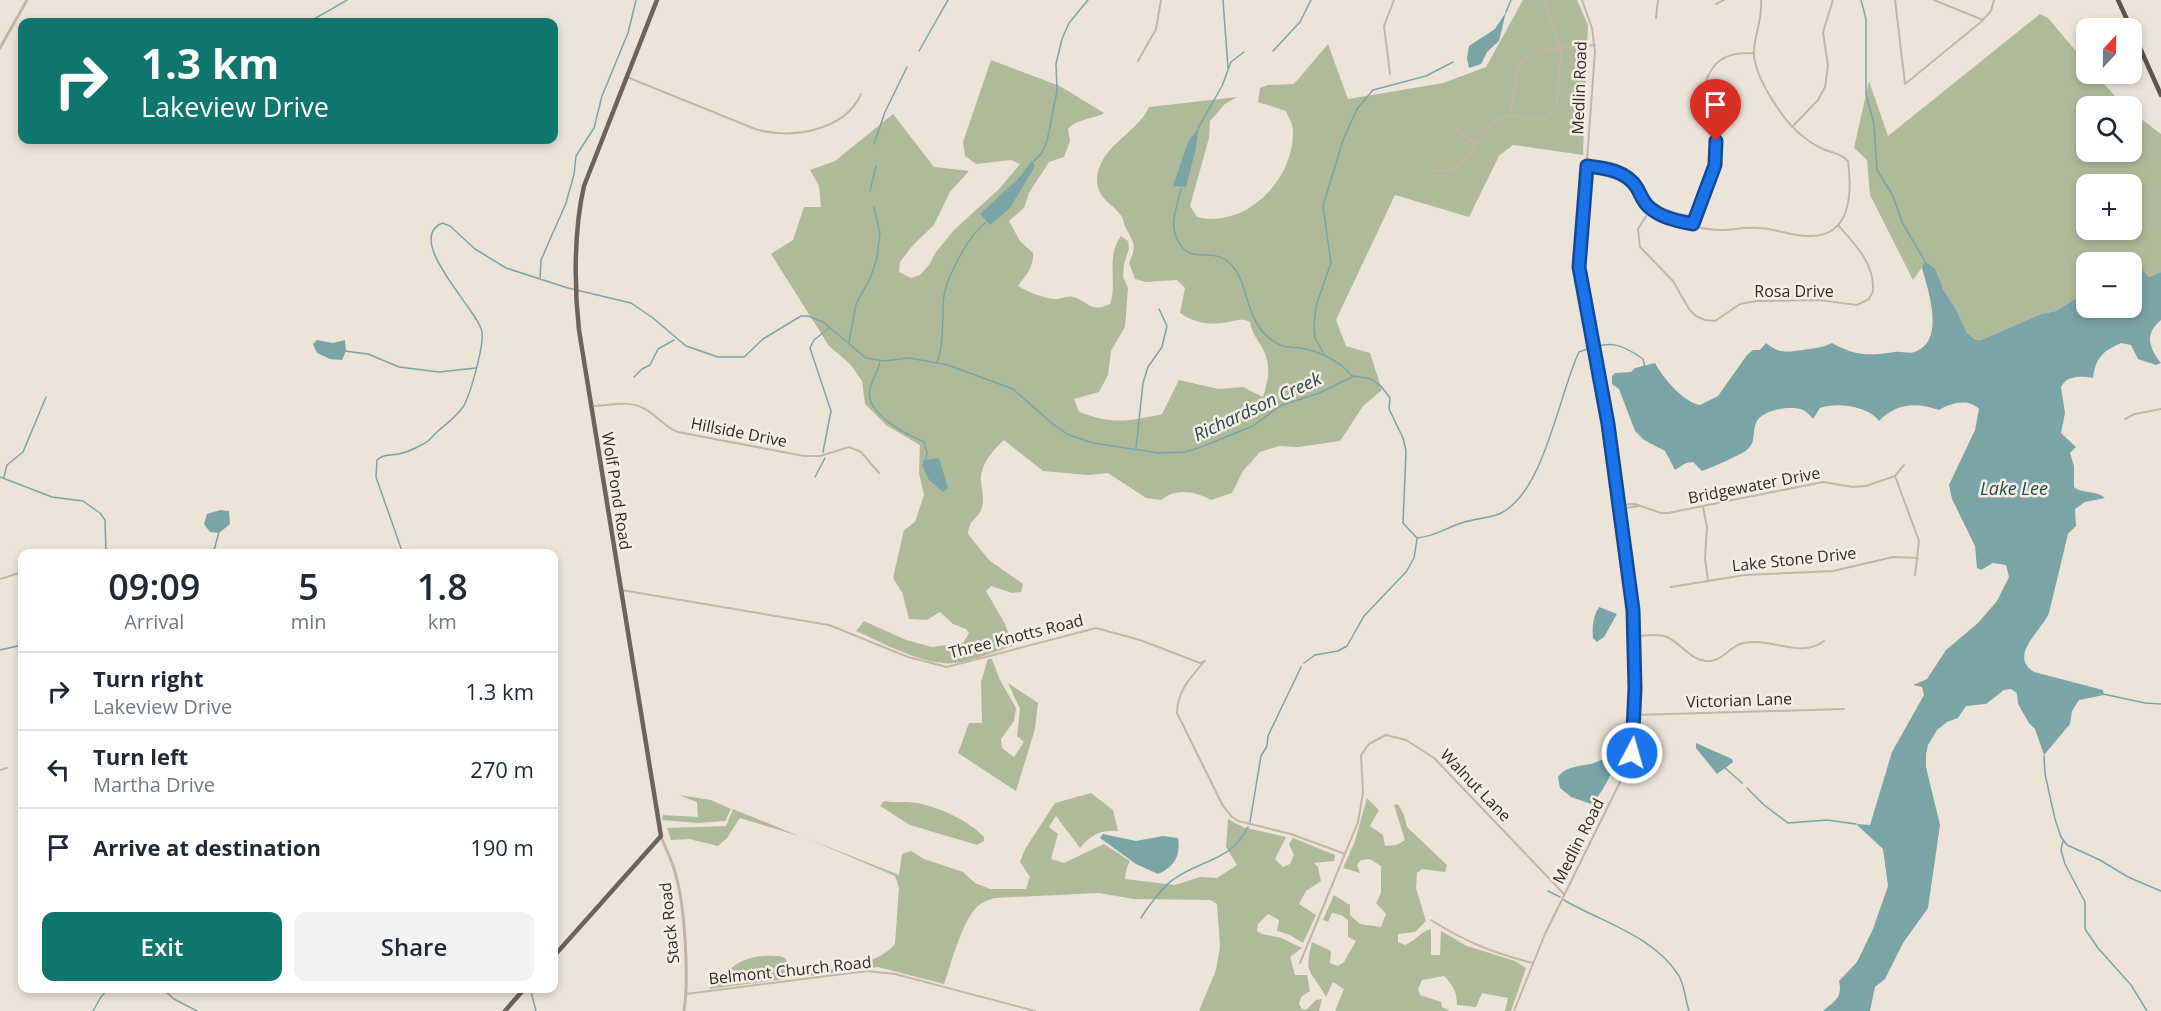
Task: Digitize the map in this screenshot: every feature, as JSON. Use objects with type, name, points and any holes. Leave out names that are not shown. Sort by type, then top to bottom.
[{"type":"highway","points":[[2118,0],[2126,18]]},
{"type":"highway","points":[[2142,53],[2161,95]]},
{"type":"main road","name":"Wolf Pond Road","points":[[657,0],[594,156],[581,198],[578,213],[577,297],[579,330],[661,836]]},
{"type":"main road","points":[[558,952],[661,836]]},
{"type":"main road","points":[[505,1011],[521,993]]},
{"type":"street","points":[[0,48],[27,0]]},
{"type":"street","points":[[1138,62],[1156,29],[1161,0]]},
{"type":"street","points":[[1390,74],[1384,26],[1394,0]]},
{"type":"street","points":[[1433,170],[1442,172],[1458,168],[1489,125],[1496,120],[1511,116],[1541,120],[1554,111],[1557,104],[1561,48],[1544,0]]},
{"type":"street","name":"Medlin Road","points":[[1514,1011],[1564,894],[1627,768],[1632,750],[1635,716],[1635,636],[1620,509],[1579,256],[1595,45],[1592,28],[1582,0]]},
{"type":"street","points":[[1656,18],[1658,0]]},
{"type":"street","points":[[1716,4],[1724,0]]},
{"type":"street","points":[[1587,166],[1614,171],[1625,176],[1634,184],[1651,209],[1664,216],[1693,224],[1720,230],[1763,228],[1807,236],[1822,235],[1838,225],[1846,214],[1850,200],[1848,161],[1843,156],[1812,143],[1792,127],[1760,76],[1753,53],[1761,14],[1761,0]]},
{"type":"street","points":[[1792,127],[1818,100],[1825,87],[1828,66],[1823,32],[1833,0]]},
{"type":"street","points":[[1895,0],[1905,84],[1983,20],[1994,0]]},
{"type":"street","points":[[1934,0],[1983,20]]},
{"type":"street","points":[[1511,116],[1515,75],[1522,61],[1536,51],[1595,45]]},
{"type":"street","points":[[1693,224],[1717,156],[1716,141],[1705,100],[1707,78],[1715,65],[1725,56],[1753,53]]},
{"type":"street","points":[[627,76],[755,129],[773,134],[790,134],[834,122],[849,112],[861,94]]},
{"type":"street","points":[[1455,124],[1460,132],[1476,144]]},
{"type":"street","name":"Rosa Drive","points":[[1651,209],[1638,229],[1640,247],[1673,281],[1689,309],[1696,316],[1715,321],[1740,304],[1757,301],[1820,300],[1857,305],[1865,303],[1874,291],[1870,272],[1858,249],[1838,225]]},
{"type":"street","name":"Hillside Drive","points":[[592,406],[636,405],[644,408],[666,427],[678,432],[793,454],[820,456],[849,447],[861,452],[879,472]]},
{"type":"street","points":[[2125,419],[2135,414],[2161,409]]},
{"type":"street","points":[[1904,465],[1895,476],[1919,541],[1915,575]]},
{"type":"street","name":"Bridgewater Drive","points":[[1619,505],[1635,504],[1661,513],[1703,507],[1822,482],[1853,487],[1866,486],[1895,476]]},
{"type":"street","name":"Bridgewater Drive","points":[[1620,509],[1639,506]]},
{"type":"street","points":[[1703,507],[1707,535],[1705,558],[1708,581]]},
{"type":"street","name":"Lake Stone Drive","points":[[1671,587],[1745,575],[1833,571],[1893,557],[1918,558]]},
{"type":"street","points":[[0,579],[18,573]]},
{"type":"street","name":"Three Knotts Road","points":[[621,590],[829,625],[908,657],[947,667],[1096,628],[1140,640],[1200,663],[1205,661],[1186,682],[1177,702],[1177,713],[1223,806],[1238,821],[1291,834],[1345,854]]},
{"type":"street","points":[[1635,636],[1666,637],[1693,656],[1710,662],[1721,658],[1741,643],[1765,643],[1804,648],[1817,646],[1824,640]]},
{"type":"street","name":"Victorian Lane","points":[[1635,716],[1844,709]]},
{"type":"street","name":"Walnut Lane","points":[[1300,963],[1345,854],[1361,806],[1363,793],[1361,755],[1366,747],[1377,738],[1386,735],[1397,737],[1425,752],[1448,772],[1564,894]]},
{"type":"street","points":[[0,771],[7,768]]},
{"type":"street","name":"Stack Road","points":[[661,836],[676,873],[680,896],[686,994],[684,1011]]},
{"type":"street","points":[[1431,920],[1454,935],[1492,952],[1533,963]]},
{"type":"street","name":"Belmont Church Road","points":[[686,994],[867,971],[895,974],[1035,1011]]},
{"type":"green space","points":[[1523,0],[1577,0],[1588,25],[1583,155],[1513,145],[1499,156],[1469,217],[1395,195],[1336,320],[1346,346],[1370,353],[1382,390],[1363,406],[1340,441],[1298,447],[1279,446],[1260,452],[1243,471],[1232,493],[1211,500],[1179,492],[1161,500],[1146,498],[1108,473],[1088,475],[1043,471],[1004,440],[984,466],[981,476],[982,506],[970,525],[968,534],[989,560],[1023,584],[1021,592],[1012,593],[991,586],[986,591],[1005,624],[1013,646],[969,660],[942,663],[904,653],[856,631],[864,621],[906,640],[932,647],[963,643],[969,633],[966,629],[953,624],[940,612],[927,620],[909,619],[902,592],[893,578],[904,530],[915,522],[924,495],[919,473],[920,445],[886,425],[865,404],[862,381],[850,364],[829,346],[771,254],[793,240],[804,207],[821,207],[819,186],[810,170],[835,161],[893,114],[934,167],[969,171],[950,192],[934,225],[913,245],[900,262],[899,272],[911,278],[920,275],[954,230],[999,189],[1020,164],[1011,160],[976,164],[965,156],[963,142],[991,60],[1060,86],[1104,113],[1076,123],[1068,129],[1070,141],[1064,157],[1049,162],[1029,193],[1024,208],[1009,221],[1020,241],[1033,253],[1031,267],[1018,286],[1046,297],[1055,299],[1072,297],[1094,307],[1104,307],[1110,304],[1114,253],[1121,236],[1128,241],[1129,249],[1123,277],[1128,288],[1125,327],[1111,351],[1108,375],[1099,392],[1074,399],[1079,412],[1120,421],[1162,414],[1179,380],[1218,389],[1243,387],[1263,397],[1268,377],[1268,364],[1250,322],[1240,320],[1211,324],[1195,321],[1180,313],[1185,288],[1177,280],[1146,282],[1135,279],[1129,263],[1134,249],[1132,239],[1122,217],[1103,196],[1098,186],[1099,168],[1104,158],[1136,125],[1149,107],[1237,97],[1225,104],[1210,121],[1209,138],[1190,206],[1197,217],[1215,219],[1232,216],[1263,198],[1285,168],[1291,151],[1293,130],[1286,111],[1258,102],[1260,88],[1268,85],[1294,84],[1328,44],[1348,99],[1443,83],[1486,67]]},
{"type":"green space","points":[[2040,14],[2048,18],[2076,51],[2076,84],[2104,84],[2115,96],[2076,96],[2076,162],[2142,162],[2142,120],[2161,134],[2161,272],[2149,277],[2142,271],[2142,252],[2076,252],[2076,298],[2056,311],[2041,314],[1981,340],[1971,338],[1956,309],[1926,262],[1913,280],[1870,195],[1867,160],[1854,148],[1869,81],[1888,136]]},
{"type":"green space","points":[[988,659],[992,659],[1000,680],[1016,708],[1014,721],[1001,739],[1002,748],[1014,757],[1024,742],[1017,736],[1020,709],[1008,683],[1038,703],[1035,729],[1016,791],[958,753],[969,723],[982,723],[981,682]]},
{"type":"green space","points":[[1091,793],[1113,810],[1118,831],[1097,834],[1088,839],[1080,848],[1056,816],[1049,827],[1058,834],[1051,859],[1064,863],[1104,844],[1130,861],[1125,879],[1175,885],[1200,877],[1217,878],[1237,865],[1226,847],[1228,819],[1243,827],[1286,837],[1275,859],[1283,867],[1290,864],[1294,855],[1289,844],[1293,838],[1335,855],[1334,861],[1314,863],[1318,867],[1321,881],[1306,891],[1299,904],[1316,915],[1303,943],[1290,935],[1277,931],[1279,920],[1268,914],[1258,924],[1257,931],[1281,938],[1302,948],[1290,957],[1295,975],[1307,975],[1310,991],[1301,997],[1299,1004],[1302,1009],[1306,1010],[1316,1000],[1322,999],[1319,1011],[1199,1011],[1216,970],[1220,947],[1217,904],[1210,900],[1134,899],[1099,893],[994,898],[981,904],[966,922],[944,984],[878,967],[709,989],[730,968],[753,957],[782,957],[786,960],[790,973],[816,971],[846,967],[874,959],[895,944],[899,887],[895,876],[806,838],[899,875],[902,854],[911,851],[924,859],[963,872],[975,883],[990,889],[1026,889],[1030,877],[1020,862],[1025,849],[1055,803]]},
{"type":"green space","points":[[678,795],[711,800],[731,809],[725,821],[698,823],[662,820],[663,815],[698,817],[697,802]]},
{"type":"green space","points":[[1367,798],[1379,810],[1370,826],[1383,835],[1385,846],[1397,845],[1405,840],[1394,805],[1398,804],[1407,827],[1447,865],[1445,872],[1422,869],[1417,873],[1416,888],[1426,921],[1415,932],[1398,934],[1398,942],[1405,945],[1431,929],[1431,955],[1440,955],[1441,931],[1467,946],[1515,961],[1526,968],[1511,1011],[1505,1011],[1508,998],[1482,993],[1476,1007],[1457,1005],[1454,989],[1444,976],[1422,980],[1418,989],[1420,995],[1441,1002],[1442,1007],[1450,1011],[1335,1011],[1344,989],[1333,982],[1326,997],[1310,972],[1308,961],[1312,942],[1331,951],[1330,963],[1338,966],[1344,962],[1356,941],[1348,937],[1348,920],[1341,915],[1332,913],[1328,922],[1323,920],[1334,895],[1350,905],[1350,915],[1360,924],[1381,927],[1386,914],[1376,903],[1381,893],[1381,866],[1370,859],[1361,860],[1357,865],[1360,873],[1343,868],[1355,841]]},
{"type":"green space","points":[[884,801],[917,803],[944,811],[978,831],[984,837],[984,841],[977,845],[910,825],[880,806]]},
{"type":"green space","points":[[733,809],[799,836],[740,818],[727,838],[718,846],[689,839],[671,840],[667,828],[726,826]]},
{"type":"water","points":[[1506,12],[1499,41],[1487,52],[1481,64],[1469,68],[1467,58],[1469,46],[1495,29]]},
{"type":"water","points":[[1199,127],[1186,187],[1173,186],[1188,142]]},
{"type":"water","points":[[1032,161],[1035,166],[1010,208],[990,225],[980,214],[1018,179]]},
{"type":"water","name":"Lake Lee","points":[[1926,262],[1935,269],[1967,333],[1974,339],[1981,340],[2041,314],[2056,311],[2076,298],[2076,318],[2142,318],[2142,270],[2149,277],[2161,272],[2161,320],[2152,331],[2150,341],[2161,363],[2156,365],[2138,359],[2131,345],[2121,343],[2101,356],[2093,378],[2071,378],[2061,387],[2065,413],[2061,433],[2076,447],[2070,453],[2074,466],[2074,487],[2105,498],[2085,502],[2075,509],[2076,526],[2068,534],[2049,613],[2029,643],[2024,658],[2034,672],[2103,690],[2104,695],[2079,700],[2072,711],[2070,724],[2044,755],[2035,729],[2018,704],[2017,693],[2011,689],[2004,690],[1986,704],[1966,706],[1958,718],[1947,722],[1937,730],[1928,745],[1926,754],[1926,767],[1940,825],[1928,908],[1903,943],[1885,979],[1875,987],[1870,1011],[1823,1011],[1837,999],[1840,991],[1839,981],[1857,962],[1873,929],[1888,886],[1883,849],[1856,824],[1870,825],[1892,752],[1924,695],[1922,687],[1913,685],[1927,679],[1946,650],[1978,623],[1997,601],[2009,577],[2006,565],[1993,563],[1981,570],[1977,568],[1975,546],[1952,499],[1949,485],[1975,430],[1979,409],[1965,403],[1949,405],[1939,410],[1914,405],[1892,411],[1879,421],[1868,412],[1852,407],[1835,405],[1820,408],[1813,419],[1803,410],[1784,408],[1770,412],[1759,419],[1755,426],[1752,443],[1745,451],[1702,471],[1693,462],[1686,463],[1675,470],[1665,451],[1644,440],[1635,431],[1619,389],[1612,384],[1612,376],[1615,373],[1631,372],[1635,368],[1655,363],[1674,388],[1687,399],[1700,405],[1718,396],[1747,355],[1753,350],[1760,350],[1766,343],[1775,349],[1784,351],[1815,348],[1832,343],[1862,354],[1917,351],[1926,345],[1932,325],[1923,264]]},
{"type":"water","points":[[317,340],[333,343],[345,340],[346,351],[342,360],[330,359],[317,353],[313,344]]},
{"type":"water","points":[[939,458],[948,488],[943,492],[929,480],[922,465],[924,460]]},
{"type":"water","points":[[220,510],[229,511],[230,524],[219,533],[210,532],[204,524],[207,514]]},
{"type":"water","points":[[1599,607],[1617,614],[1604,637],[1597,642],[1593,638],[1593,626]]},
{"type":"water","points":[[1696,743],[1732,759],[1733,762],[1717,774],[1696,748]]},
{"type":"water","points":[[1612,754],[1616,757],[1610,775],[1603,789],[1591,804],[1571,797],[1560,788],[1558,777],[1566,770],[1594,763]]},
{"type":"water","points":[[1103,834],[1136,841],[1163,836],[1178,838],[1177,855],[1168,868],[1158,874],[1136,864],[1100,838]]},
{"type":"waterway","points":[[316,18],[347,0]]},
{"type":"waterway","points":[[540,279],[541,260],[566,203],[576,156],[594,128],[602,96],[628,33],[636,0]]},
{"type":"waterway","points":[[919,51],[948,0]]},
{"type":"waterway","points":[[1032,163],[1042,153],[1047,141],[1057,91],[1056,64],[1062,39],[1069,23],[1088,0]]},
{"type":"waterway","points":[[1223,0],[1228,68]]},
{"type":"waterway","points":[[1273,51],[1300,22],[1311,0]]},
{"type":"waterway","points":[[1506,12],[1511,0]]},
{"type":"waterway","points":[[1861,0],[1866,19],[1866,94],[1874,124],[1877,170],[1892,194],[1903,224],[1926,263]]},
{"type":"waterway","points":[[1198,128],[1222,86],[1231,62],[1244,52]]},
{"type":"waterway","points":[[1324,354],[1315,338],[1314,325],[1316,306],[1331,263],[1323,206],[1343,140],[1357,109],[1373,90],[1426,76],[1453,62]]},
{"type":"waterway","points":[[874,144],[885,112],[907,67]]},
{"type":"waterway","points":[[870,191],[876,166]]},
{"type":"waterway","points":[[1181,188],[1174,227],[1175,234],[1183,248],[1194,254],[1220,257],[1234,268],[1252,313],[1266,335],[1286,347],[1307,349],[1322,354],[1352,376]]},
{"type":"waterway","points":[[849,342],[856,304],[870,279],[877,258],[880,234],[874,207]]},
{"type":"waterway","points":[[937,362],[942,343],[944,297],[951,273],[964,249],[986,222]]},
{"type":"waterway","name":"Richardson Creek","points":[[401,549],[376,477],[377,460],[384,456],[408,451],[425,443],[460,411],[473,382],[482,339],[478,322],[437,260],[432,244],[432,232],[442,223],[450,226],[475,249],[506,268],[568,288],[631,303],[686,346],[718,357],[744,357],[763,339],[801,316],[808,316],[823,322],[866,358],[885,361],[909,358],[948,365],[1013,389],[1054,425],[1069,435],[1093,443],[1159,453],[1185,452],[1253,426],[1280,406],[1319,393],[1354,376],[1371,379],[1381,386],[1390,398],[1389,409],[1403,438],[1406,451],[1403,523],[1417,538],[1430,536],[1464,522],[1499,514],[1515,503],[1528,486],[1539,465],[1579,352],[1597,346],[1619,346],[1643,359],[1645,367]]},
{"type":"waterway","points":[[1136,448],[1143,383],[1148,367],[1162,347],[1167,326],[1159,309]]},
{"type":"waterway","points":[[823,452],[831,411],[810,348],[814,340],[829,328]]},
{"type":"waterway","points":[[634,377],[650,365],[658,349],[674,340]]},
{"type":"waterway","points":[[344,351],[368,354],[399,367],[439,372],[476,368]]},
{"type":"waterway","points":[[880,362],[870,389],[873,407],[888,422],[924,442],[927,452],[926,460]]},
{"type":"waterway","points":[[4,477],[7,465],[23,452],[46,397]]},
{"type":"waterway","points":[[815,477],[825,458]]},
{"type":"waterway","points":[[0,477],[52,497],[83,501],[100,513],[105,520],[106,549]]},
{"type":"waterway","points":[[214,549],[219,532]]},
{"type":"waterway","points":[[1304,663],[1315,655],[1338,651],[1347,646],[1364,616],[1406,572],[1414,558],[1417,539]]},
{"type":"waterway","points":[[0,650],[18,646]]},
{"type":"waterway","points":[[1250,822],[1261,756],[1267,746],[1268,736],[1301,667]]},
{"type":"waterway","points":[[2103,694],[2161,704]]},
{"type":"waterway","points":[[2044,756],[2045,774],[2055,819],[2061,837],[2067,845],[2100,860],[2128,877],[2161,891]]},
{"type":"waterway","points":[[1724,767],[1742,783]]},
{"type":"waterway","points":[[1747,788],[1764,805],[1788,823],[1827,820],[1856,824]]},
{"type":"waterway","points":[[1141,918],[1170,882],[1184,872],[1224,854],[1233,847],[1248,827]]},
{"type":"waterway","points":[[2063,841],[2061,850],[2065,864],[2085,902],[2085,929],[2098,948],[2131,985],[2147,1011]]},
{"type":"waterway","points":[[1548,891],[1560,897]]},
{"type":"waterway","points":[[1564,900],[1626,931],[1656,950],[1679,976],[1689,1011]]},
{"type":"waterway","name":"Richardson Creek","points":[[93,1011],[105,993]]},
{"type":"waterway","points":[[167,993],[197,1011]]},
{"type":"waterway","points":[[531,993],[536,1011]]},
{"type":"route","points":[[1632,753],[1635,720],[1633,610],[1608,424],[1579,267],[1587,166],[1614,171],[1625,176],[1631,180],[1651,209],[1664,216],[1693,224],[1715,165],[1716,141]]}]
